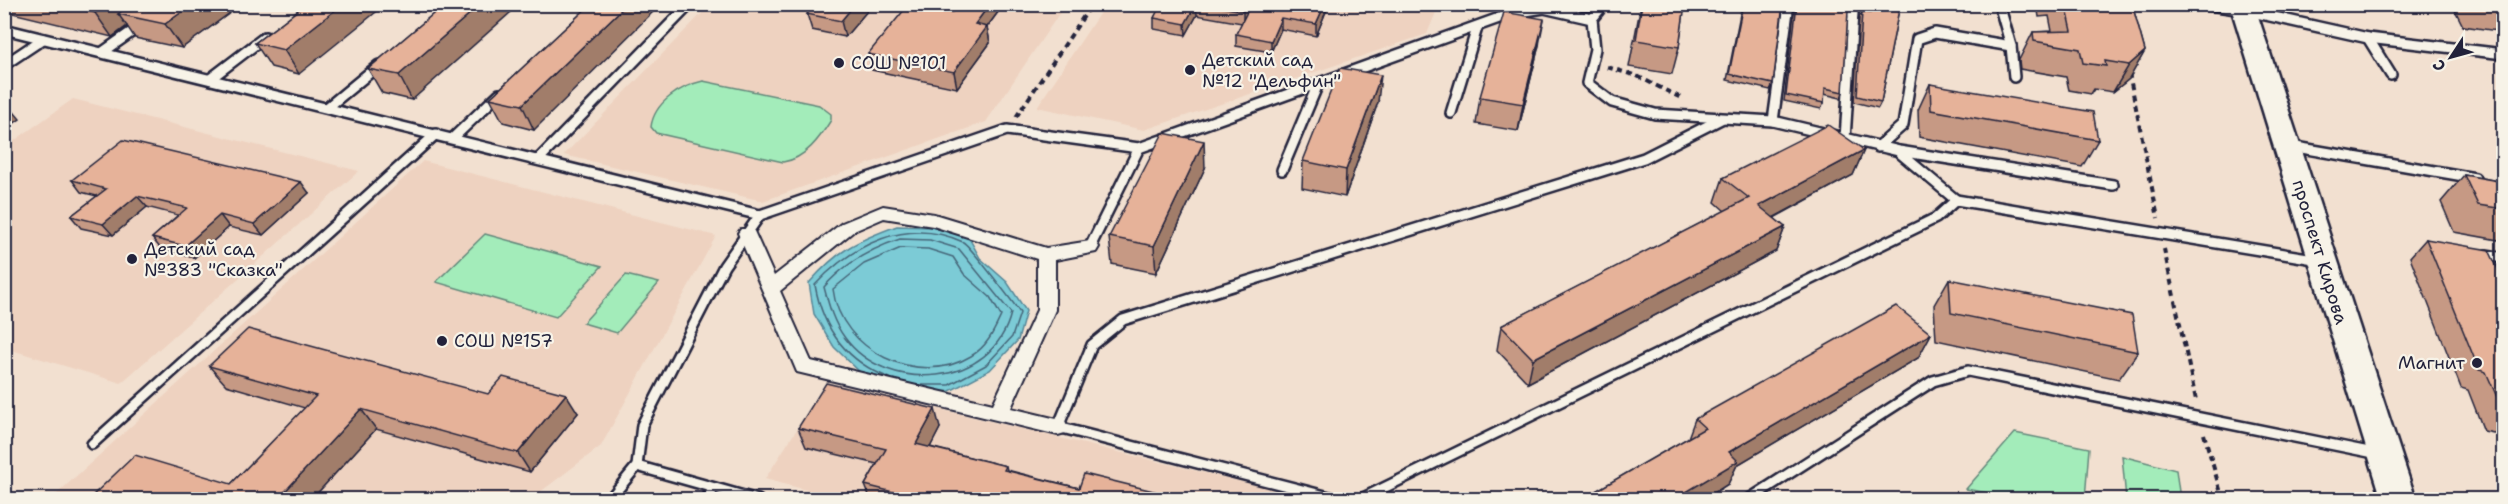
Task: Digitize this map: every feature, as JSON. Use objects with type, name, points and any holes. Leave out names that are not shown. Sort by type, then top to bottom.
[{"type":"main road","name":"проспект Кирова","points":[[2242,7],[2399,500]]},
{"type":"street","points":[[771,289],[848,227],[883,212],[934,220],[1046,255],[1090,247]]},
{"type":"street","points":[[747,233],[804,367],[1058,427]]},
{"type":"street","points":[[999,413],[1046,310],[1046,255]]},
{"type":"lane","points":[[539,159],[690,4]]},
{"type":"lane","points":[[1604,4],[1592,19],[1595,50],[1587,83],[1612,102],[1655,114],[1773,121],[1899,151],[2113,185]]},
{"type":"lane","points":[[1773,121],[1789,4]]},
{"type":"lane","points":[[1834,4],[1853,13],[1845,139]]},
{"type":"lane","points":[[1999,4],[2011,46],[2013,77]]},
{"type":"lane","points":[[2203,4],[2242,7],[2368,38],[2504,54]]},
{"type":"lane","points":[[4,29],[760,215],[1007,130],[1139,148],[1477,28],[1513,13],[1544,8],[1592,19]]},
{"type":"lane","points":[[103,52],[149,19]]},
{"type":"lane","points":[[1451,113],[1477,28]]},
{"type":"lane","points":[[210,79],[272,32]]},
{"type":"lane","points":[[1878,147],[1903,124],[1917,39],[1935,33],[2011,46]]},
{"type":"lane","points":[[2368,38],[2391,75]]},
{"type":"lane","points":[[4,65],[44,39]]},
{"type":"lane","points":[[328,108],[389,56]]},
{"type":"lane","points":[[1282,170],[1318,84]]},
{"type":"lane","points":[[453,138],[502,91]]},
{"type":"lane","points":[[1341,500],[1058,427],[1092,345],[1124,320],[1644,158],[1721,119]]},
{"type":"lane","points":[[92,444],[436,134]]},
{"type":"lane","points":[[2287,146],[2481,179]]},
{"type":"lane","points":[[1090,247],[1139,148]]},
{"type":"lane","points":[[1899,151],[1956,200],[2322,261]]},
{"type":"lane","points":[[1359,500],[1936,218],[1956,200]]},
{"type":"lane","points":[[609,500],[637,466],[642,426],[724,266],[760,215]]},
{"type":"lane","points":[[2486,255],[2504,258]]},
{"type":"lane","points":[[1748,500],[1933,381],[1968,371],[2384,455]]},
{"type":"lane","points":[[637,466],[758,500]]},
{"type":"lane","points":[[705,500],[714,488]]},
{"type":"path","points":[[1007,130],[1092,4]]},
{"type":"path","points":[[1592,63],[1637,76],[1721,119]]},
{"type":"shaded area","name":"СОШ №101","points":[[710,5],[1065,5],[986,122],[763,201],[564,155]]},
{"type":"shaded area","name":"Детский сад №12 \"Дельфин\"","points":[[1105,5],[1439,5],[1427,34],[1144,130],[1037,107]]},
{"type":"shaded area","name":"Детский сад №383 \"Сказка\"","points":[[73,99],[359,171],[121,383],[5,348],[4,148]]},
{"type":"shaded area","name":"СОШ №157","points":[[423,161],[716,236],[601,446],[531,499],[50,500]]},
{"type":"shaded area","points":[[827,382],[1313,499],[844,500],[765,479]]},
{"type":"green space","points":[[703,81],[819,105],[831,114],[831,120],[805,152],[783,162],[656,133],[651,127],[653,118],[663,103],[678,91]]},
{"type":"green space","points":[[485,234],[602,266],[556,317],[436,282]]},
{"type":"green space","points":[[626,275],[659,283],[617,333],[583,323]]},
{"type":"green space","points":[[2015,433],[2089,448],[2085,499],[2020,499],[1966,489]]},
{"type":"green space","points":[[2122,456],[2176,470],[2180,499],[2126,499]]},
{"type":"water","points":[[897,226],[932,227],[969,238],[980,258],[1007,282],[1026,311],[1018,340],[990,370],[950,391],[907,392],[860,372],[834,347],[814,314],[809,283],[819,272],[849,248]]},
{"type":"building","points":[[59,4],[107,4],[95,13]]},
{"type":"building","points":[[131,4],[193,4],[165,24],[118,14]]},
{"type":"building","points":[[306,4],[343,4],[284,50],[255,43]]},
{"type":"building","points":[[445,4],[481,4],[399,75],[368,69]]},
{"type":"building","points":[[591,4],[627,4],[522,105],[490,98]]},
{"type":"building","points":[[816,4],[855,4],[841,21],[807,14]]},
{"type":"building","points":[[909,4],[952,12],[958,4],[990,4],[975,24],[987,27],[954,72],[868,54]]},
{"type":"building","points":[[1161,4],[1196,4],[1185,24],[1154,18]]},
{"type":"building","points":[[1204,4],[1246,4],[1243,11]]},
{"type":"building","points":[[1251,4],[1286,6],[1286,4],[1325,4],[1316,24],[1281,18],[1271,41],[1236,34]]},
{"type":"building","points":[[1642,4],[1685,4],[1679,47],[1636,40]]},
{"type":"building","points":[[1743,4],[1783,4],[1773,84],[1729,74]]},
{"type":"building","points":[[1797,4],[1822,4],[1848,11],[1843,92],[1825,88],[1824,103],[1786,95]]},
{"type":"building","points":[[1870,4],[1900,4],[1881,102],[1857,96],[1862,12],[1870,13]]},
{"type":"building","points":[[2066,4],[2132,4],[2145,51],[2129,65],[2105,61],[2106,66],[2083,63],[2080,49],[2034,41],[2033,32],[2072,31]]},
{"type":"building","points":[[1504,12],[1544,19],[1523,104],[1480,97]]},
{"type":"building","points":[[1340,68],[1381,75],[1346,170],[1303,161]]},
{"type":"building","points":[[1930,84],[2093,112],[2098,140],[1931,110]]},
{"type":"building","points":[[1828,125],[1864,150],[1759,206],[1785,227],[1533,359],[1501,326],[1749,198],[1723,178]]},
{"type":"building","points":[[1163,133],[1204,141],[1154,246],[1109,237]]},
{"type":"building","points":[[123,140],[301,182],[254,224],[220,215],[185,246],[152,238],[187,208],[137,196],[103,224],[71,216],[106,189],[72,180]]},
{"type":"building","points":[[2464,175],[2504,182],[2504,209],[2478,205]]},
{"type":"building","points":[[2426,239],[2489,250],[2504,282],[2504,413],[2486,372],[2479,370]]},
{"type":"building","points":[[1949,279],[2132,315],[2138,352],[1951,313]]},
{"type":"building","points":[[1896,306],[1931,334],[1729,452],[1738,461],[1673,500],[1580,500],[1705,428],[1695,419]]},
{"type":"building","points":[[248,329],[488,394],[503,377],[566,394],[518,453],[361,409],[277,500],[89,499],[135,455],[231,484],[316,396],[209,366]]},
{"type":"building","points":[[826,383],[935,409],[916,444],[1006,466],[1004,470],[1079,488],[1084,474],[1190,500],[925,500],[865,485],[886,449],[798,428]]},
{"type":"place","name":"СОШ №101","points":[[839,63]]},
{"type":"place","name":"Детский сад №12 \"Дельфин\"","points":[[1190,70]]},
{"type":"place","name":"Детский сад №383 \"Сказка\"","points":[[132,259]]},
{"type":"place","name":"СОШ №157","points":[[442,341]]},
{"type":"place","name":"Магнит","points":[[2477,363]]}]
